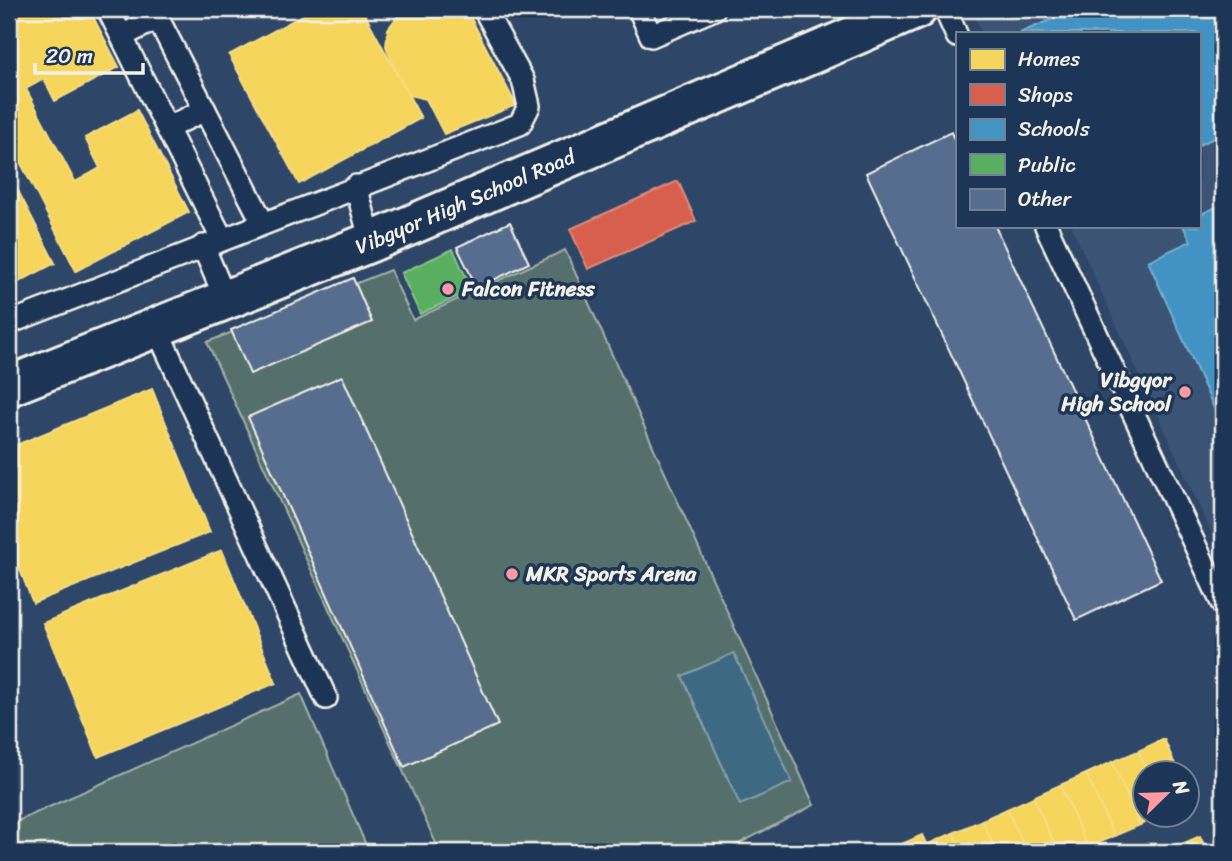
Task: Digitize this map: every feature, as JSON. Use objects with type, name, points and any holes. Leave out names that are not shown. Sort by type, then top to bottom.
[{"type":"street","name":"Vibgyor High School Road","points":[[9,386],[371,242],[916,9]]},
{"type":"lane","points":[[108,9],[167,128],[212,243],[225,299]]},
{"type":"lane","points":[[9,323],[520,124],[529,106],[523,80],[484,9]]},
{"type":"lane","points":[[639,9],[651,36],[676,16],[713,9]]},
{"type":"lane","points":[[945,9],[956,34]]},
{"type":"lane","points":[[122,36],[156,13],[262,223]]},
{"type":"lane","points":[[167,128],[205,110]]},
{"type":"lane","points":[[356,186],[371,242]]},
{"type":"lane","points":[[1047,228],[1223,605]]},
{"type":"lane","points":[[156,327],[326,698]]},
{"type":"shaded area","name":"Vibgyor High School","points":[[996,9],[1223,9],[1223,558],[1072,228],[1200,228],[1200,32],[982,32],[975,18]]},
{"type":"shaded area","points":[[734,653],[792,782],[740,805],[682,676]]},
{"type":"green space","name":"MKR Sports Arena","points":[[565,250],[814,805],[723,852],[440,852],[207,342],[390,270],[413,320]]},
{"type":"green space","points":[[301,694],[369,852],[9,852],[9,825]]},
{"type":"building: Homes","points":[[9,9],[89,9],[119,67],[55,101],[44,79],[26,89],[75,182],[100,168],[85,138],[137,110],[189,212],[76,271],[9,140]]},
{"type":"building: Homes","points":[[314,9],[362,9],[421,118],[299,184],[229,55]]},
{"type":"building: Homes","points":[[403,9],[466,9],[516,105],[444,134],[426,99],[409,95],[386,46],[388,29]]},
{"type":"building: Homes","points":[[9,173],[55,263],[9,287]]},
{"type":"building: Homes","points":[[152,389],[210,532],[33,603],[9,542],[9,448]]},
{"type":"building: Homes","points":[[222,550],[276,683],[98,757],[43,623]]},
{"type":"building: Homes","points":[[1164,739],[1173,760],[1142,760],[1138,751]]},
{"type":"building: Homes","points":[[1138,751],[1142,760],[1130,760],[1130,802],[1112,762]]},
{"type":"building: Homes","points":[[1112,762],[1130,802],[1130,829],[1114,836],[1086,774]]},
{"type":"building: Homes","points":[[1086,774],[1114,836],[1088,848],[1060,785]]},
{"type":"building: Homes","points":[[1060,785],[1088,848],[1079,852],[1058,852],[1033,797]]},
{"type":"building: Homes","points":[[1033,797],[1058,852],[1027,852],[1007,809]]},
{"type":"building: Homes","points":[[1007,809],[1027,852],[996,852],[982,820]]},
{"type":"building: Homes","points":[[982,820],[996,852],[962,852],[953,833]]},
{"type":"building: Homes","points":[[953,833],[962,852],[930,852],[926,845]]},
{"type":"building: Homes","points":[[922,835],[930,852],[897,852],[895,847]]},
{"type":"building: Homes","points":[[1200,836],[1207,852],[1178,852],[1175,847]]},
{"type":"building: Shops","points":[[678,181],[696,221],[588,269],[570,229]]},
{"type":"building: Schools","points":[[1075,9],[1223,9],[1223,134],[1200,145],[1200,32],[1022,32]]},
{"type":"building: Schools","points":[[1223,204],[1223,428],[1148,261],[1191,241],[1184,228],[1200,228],[1200,215]]},
{"type":"building: Public","points":[[453,249],[472,290],[420,314],[401,273]]},
{"type":"building: Other","points":[[951,132],[956,144],[956,228],[996,228],[1161,580],[1076,620],[866,173]]},
{"type":"building: Other","points":[[510,222],[529,263],[477,288],[457,247]]},
{"type":"building: Other","points":[[353,278],[372,322],[250,374],[231,330]]},
{"type":"building: Other","points":[[342,376],[498,725],[404,767],[248,417]]},
{"type":"place","name":"Falcon Fitness","points":[[448,289]]},
{"type":"place","name":"Vibgyor High School","points":[[1185,392]]},
{"type":"place","name":"MKR Sports Arena","points":[[512,574]]}]
